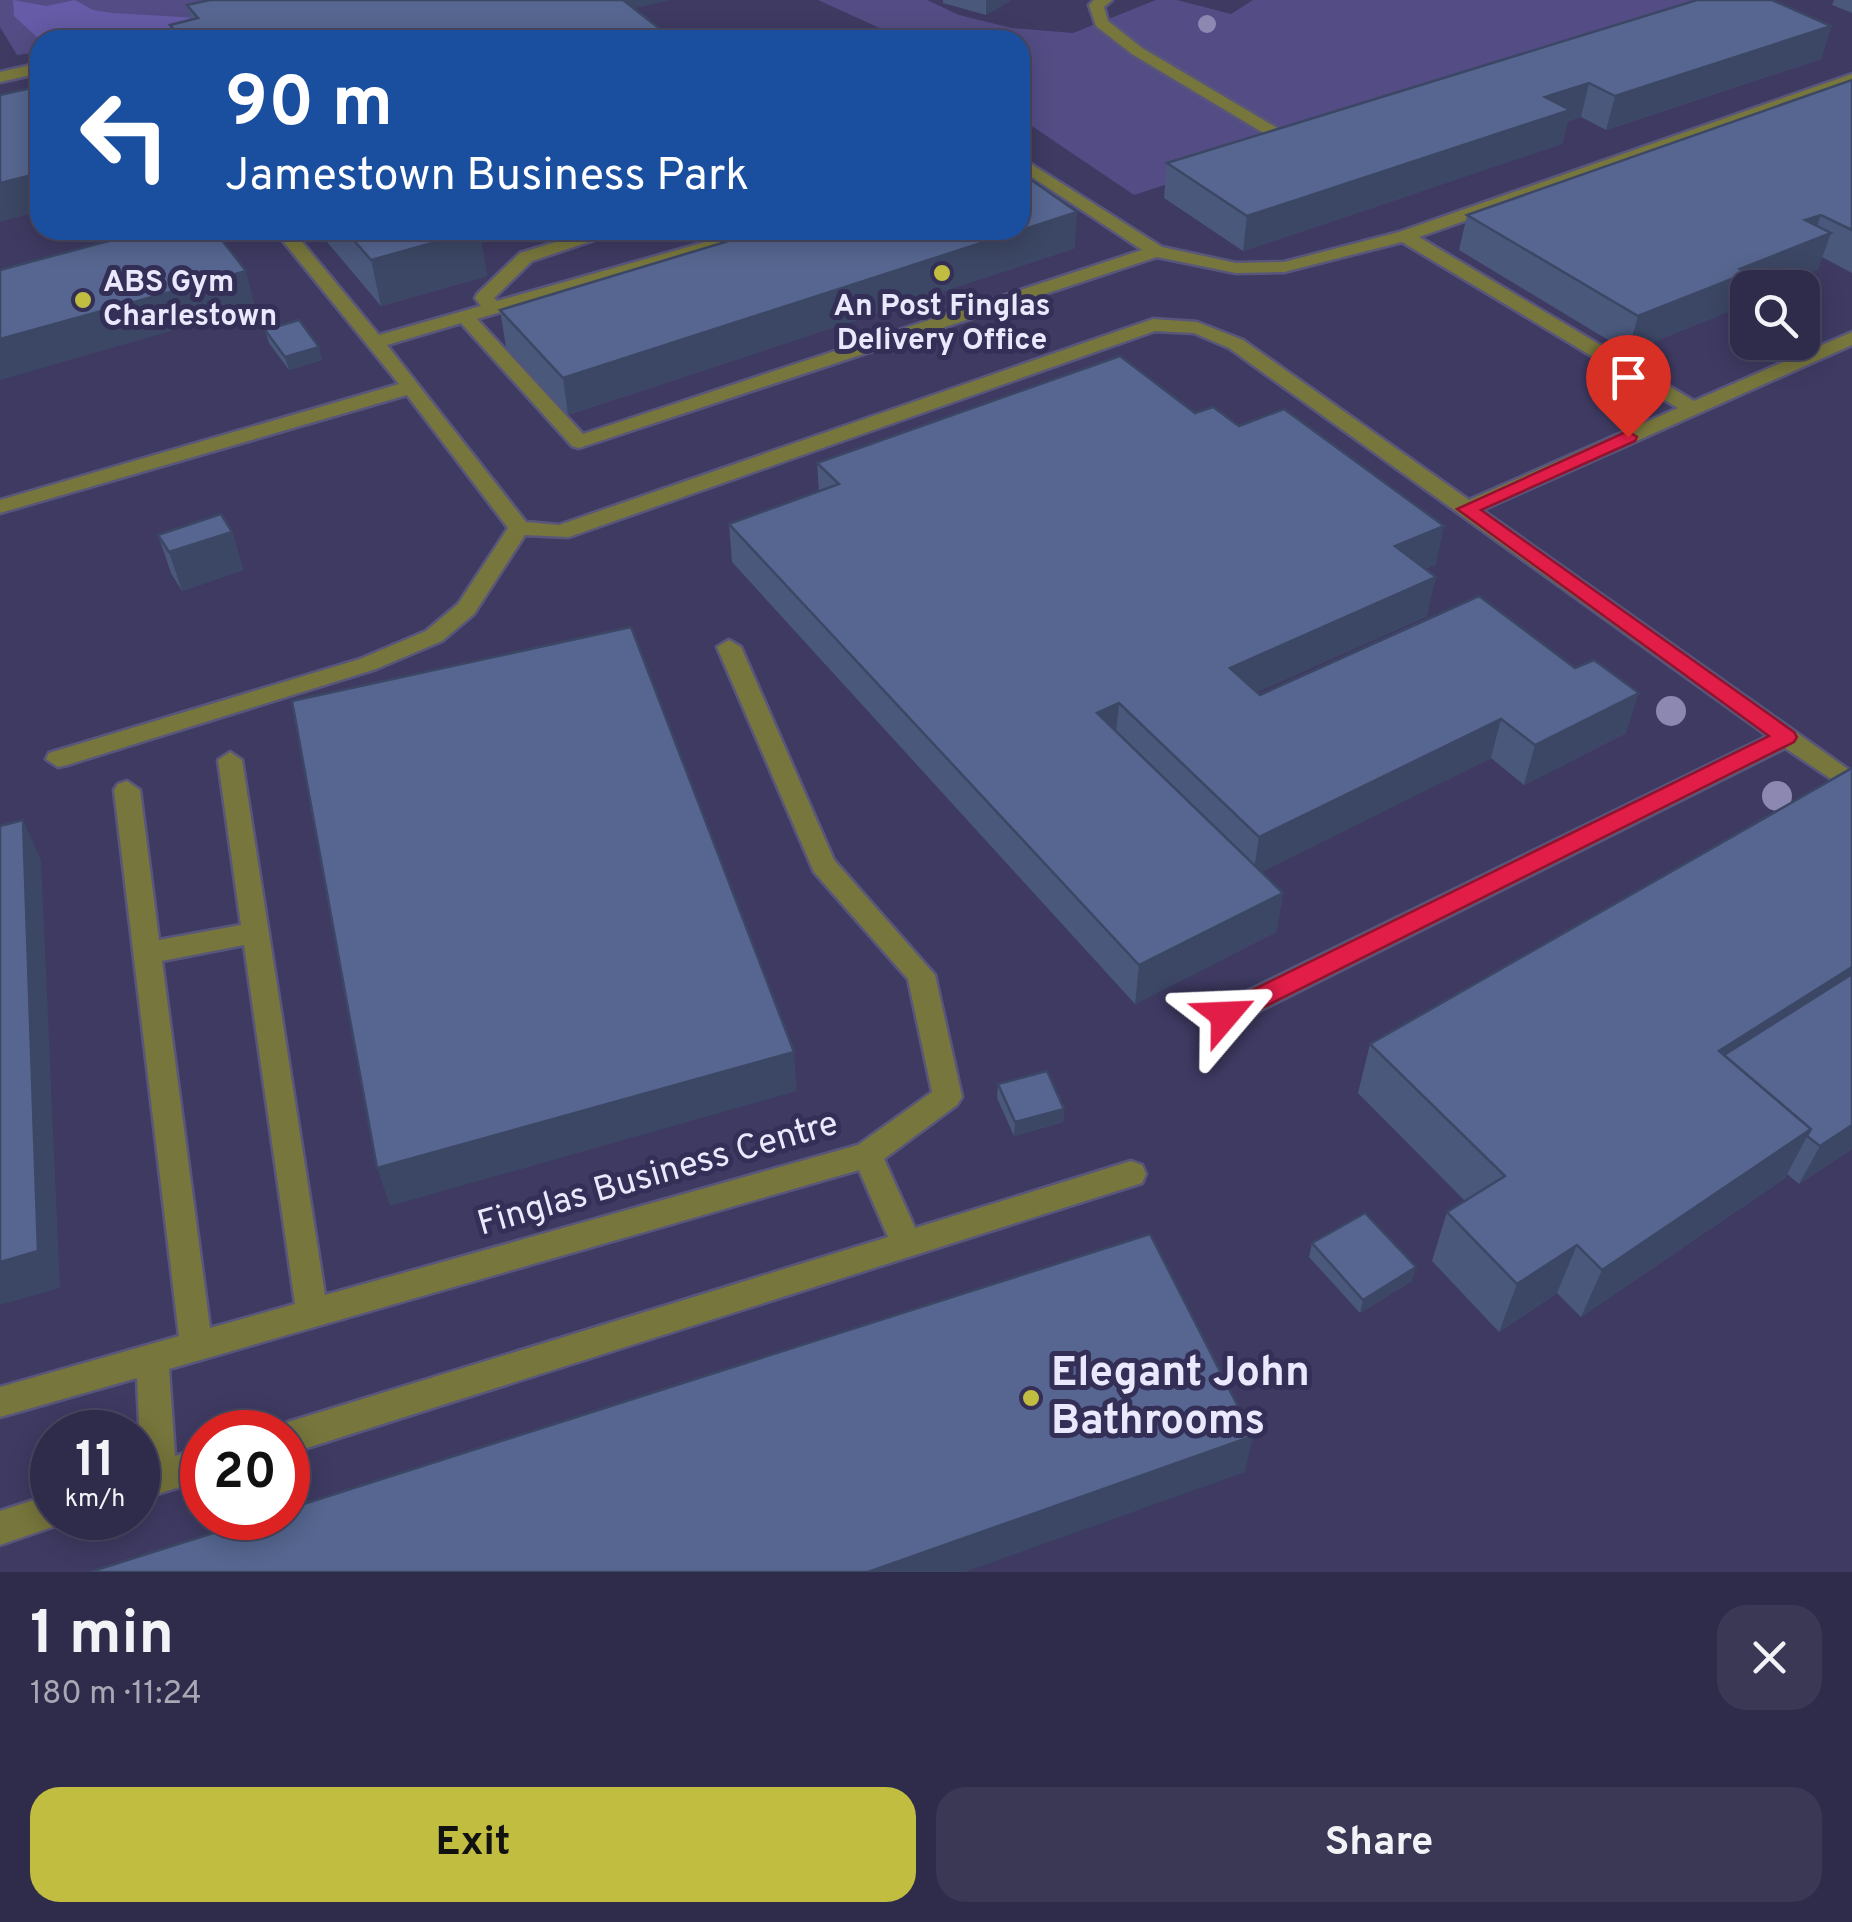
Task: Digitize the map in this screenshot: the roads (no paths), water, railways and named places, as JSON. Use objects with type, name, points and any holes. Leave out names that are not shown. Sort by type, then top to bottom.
[{"type":"street","points":[[1105,0],[1096,5],[1101,23],[1137,50],[1278,135]]},
{"type":"street","points":[[0,77],[30,70]]},
{"type":"street","points":[[1030,169],[1156,252],[1236,268],[1284,267],[1404,236],[1852,79]]},
{"type":"street","points":[[1404,236],[1692,408]]},
{"type":"street","points":[[291,240],[519,528],[561,532],[1153,325],[1197,328],[1236,344],[1852,784]]},
{"type":"street","points":[[493,308],[484,298],[526,257],[582,240]]},
{"type":"street","points":[[374,342],[732,240]]},
{"type":"street","points":[[464,316],[580,442],[1156,252]]},
{"type":"street","points":[[1467,509],[1852,338]]},
{"type":"street","points":[[0,507],[411,387]]},
{"type":"street","points":[[58,759],[368,664],[434,636],[466,609],[519,528]]},
{"type":"street","name":"Finglas Business Centre","points":[[0,1402],[867,1155],[947,1097],[921,975],[823,865],[729,646]]},
{"type":"street","points":[[1225,1015],[1786,737]]},
{"type":"street","points":[[230,760],[312,1313]]},
{"type":"street","points":[[126,790],[196,1346]]},
{"type":"street","points":[[147,953],[255,933]]},
{"type":"street","points":[[867,1155],[907,1244]]},
{"type":"street","points":[[310,1431],[1131,1174]]},
{"type":"street","points":[[150,1410],[152,1359]]},
{"type":"street","points":[[0,1528],[30,1518]]},
{"type":"place","name":"An Post Finglas Delivery Office","points":[[942,273]]},
{"type":"place","name":"ABS Gym Charlestown","points":[[83,300]]},
{"type":"place","name":"Elegant John Bathrooms","points":[[1031,1398]]}]
